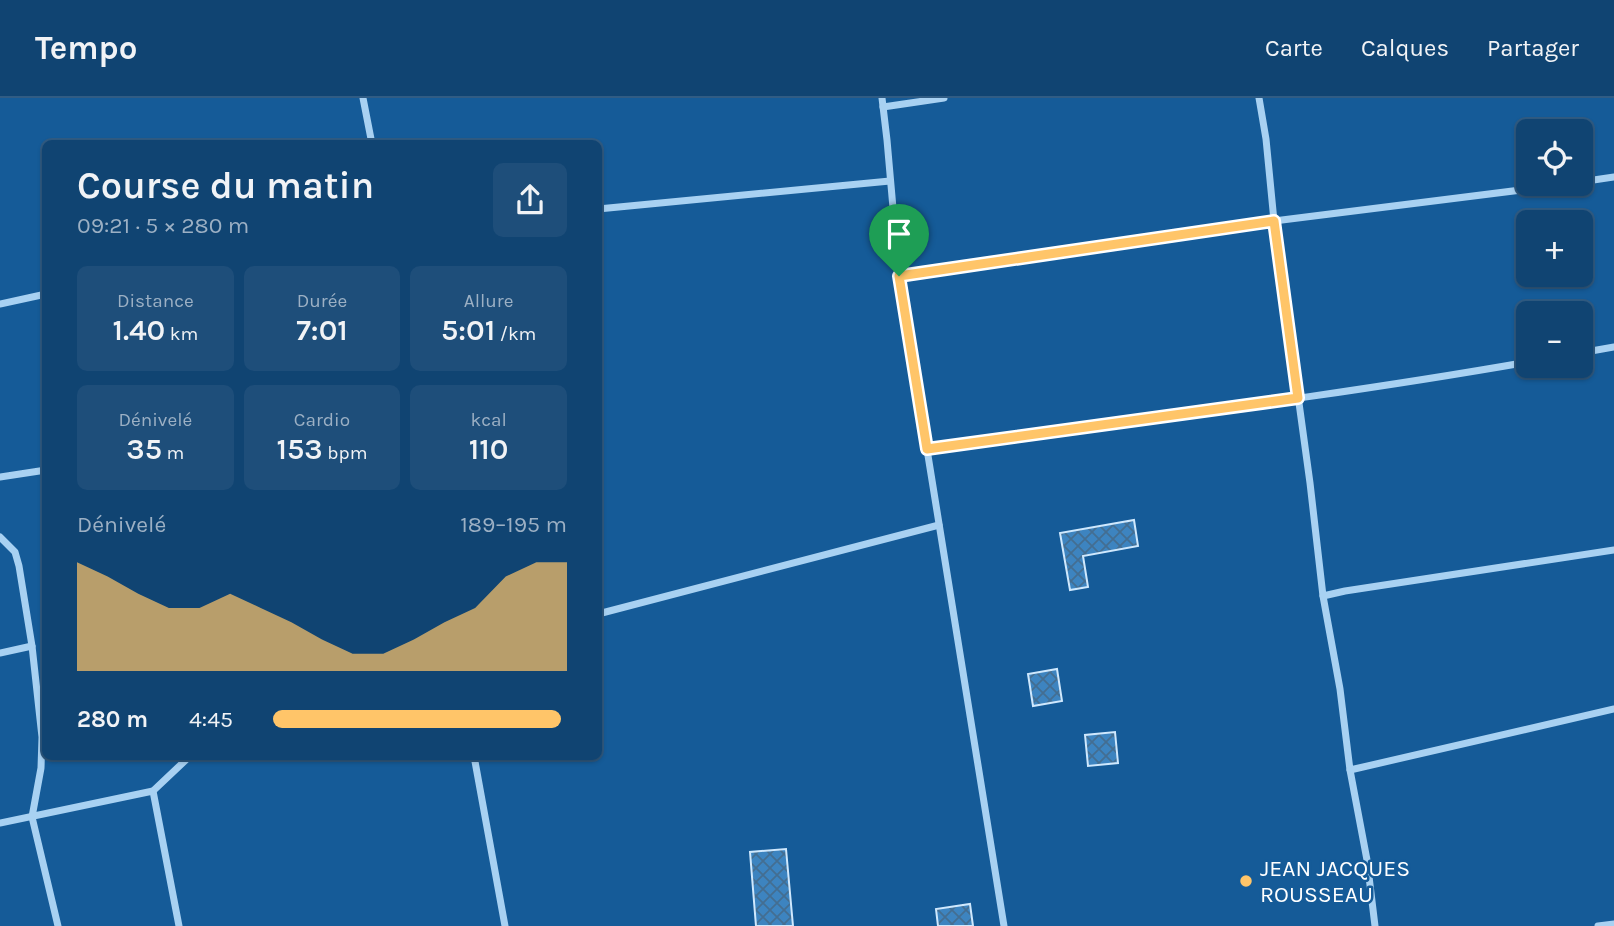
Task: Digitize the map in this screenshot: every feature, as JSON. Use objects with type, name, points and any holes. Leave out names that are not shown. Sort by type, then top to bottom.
[{"type":"street","points":[[363,98],[371,140]]},
{"type":"street","points":[[881,98],[899,276],[1004,926]]},
{"type":"street","points":[[883,107],[944,98]]},
{"type":"street","points":[[1259,98],[1323,596],[1367,860],[1375,926]]},
{"type":"street","points":[[1593,180],[1614,177]]},
{"type":"street","points":[[602,209],[890,181]]},
{"type":"street","points":[[899,276],[1274,221],[1516,191]]},
{"type":"street","points":[[0,304],[42,295]]},
{"type":"street","points":[[1593,351],[1614,347]]},
{"type":"street","points":[[927,449],[1298,398],[1516,364]]},
{"type":"street","points":[[0,477],[42,471]]},
{"type":"street","points":[[602,613],[939,525]]},
{"type":"street","points":[[0,537],[15,552],[33,646],[42,737],[41,768],[32,817],[58,926]]},
{"type":"street","points":[[1323,596],[1614,550]]},
{"type":"street","points":[[0,653],[33,646]]},
{"type":"street","points":[[1350,769],[1614,709]]},
{"type":"street","points":[[0,823],[153,791],[186,760]]},
{"type":"street","points":[[475,760],[505,926]]},
{"type":"street","points":[[153,791],[179,926]]},
{"type":"street","points":[[1598,926],[1614,924]]},
{"type":"building","points":[[1134,520],[1138,546],[1083,556],[1088,587],[1070,590],[1060,533]]},
{"type":"building","points":[[1057,669],[1062,701],[1033,706],[1028,674]]},
{"type":"building","points":[[1115,732],[1118,763],[1088,766],[1085,735]]},
{"type":"building","points":[[786,849],[793,926],[756,926],[750,852]]},
{"type":"building","points":[[970,904],[973,926],[938,926],[936,909]]},
{"type":"place","name":"JEAN JACQUES ROUSSEAU","points":[[1246,881]]},
{"type":"route","points":[[1274,221],[1298,398],[927,449],[899,276],[1274,221]]}]
